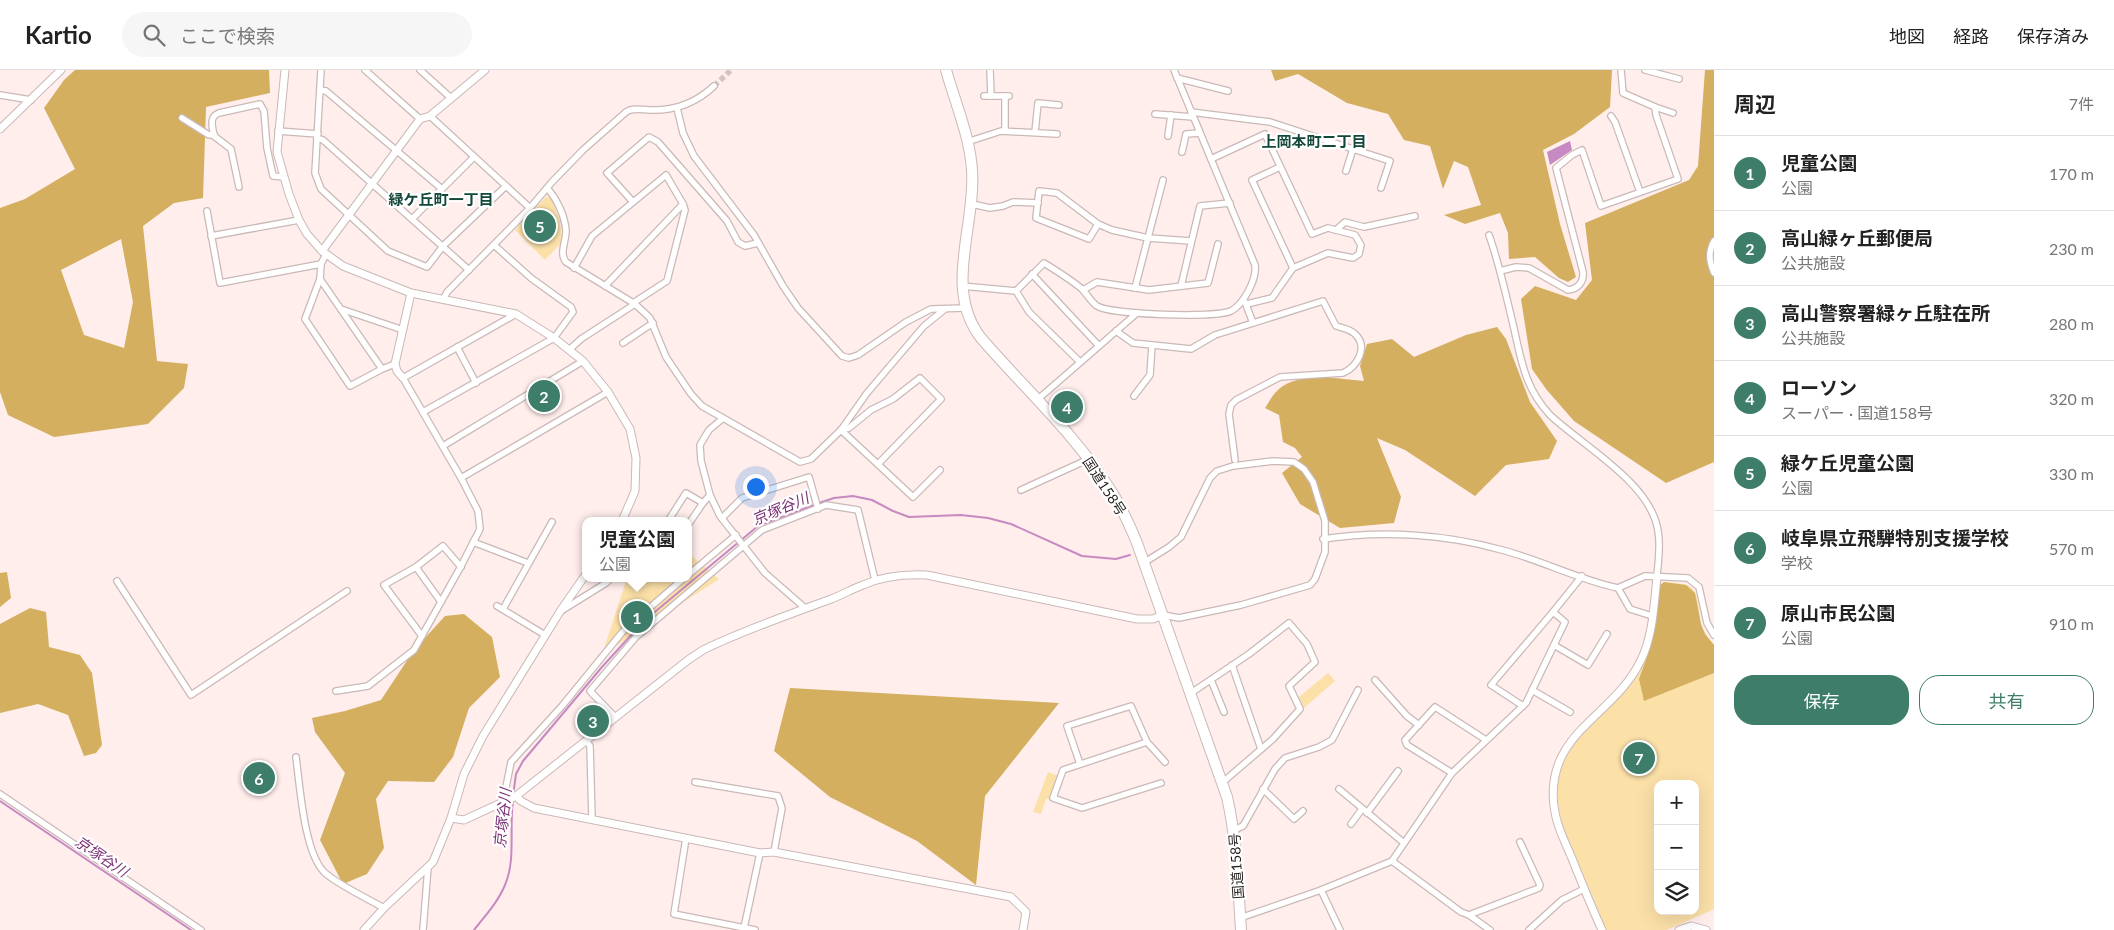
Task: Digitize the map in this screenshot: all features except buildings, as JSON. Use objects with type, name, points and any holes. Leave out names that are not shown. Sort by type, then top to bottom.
[{"type":"highway","name":"国道158号","points":[[946,70],[972,169],[972,204],[962,286],[966,308],[976,332],[1089,459],[1123,511],[1144,562],[1222,782],[1234,830],[1241,930]]},
{"type":"street","points":[[0,129],[61,70]]},
{"type":"street","points":[[285,70],[277,152],[283,177],[299,220],[307,234],[324,252],[343,266],[411,293],[516,314],[570,349],[584,361],[608,392],[630,428],[636,458],[635,491],[624,517]]},
{"type":"street","points":[[321,70],[315,173],[321,189],[388,251],[427,268],[443,246],[506,186]]},
{"type":"street","points":[[420,70],[451,98]]},
{"type":"street","points":[[990,70],[991,96]]},
{"type":"street","points":[[1174,70],[1230,204],[1255,270],[1245,302],[1253,323]]},
{"type":"street","points":[[1621,70],[1623,94],[1673,113]]},
{"type":"street","points":[[1648,70],[1679,79]]},
{"type":"street","points":[[367,71],[420,119]]},
{"type":"street","points":[[395,364],[350,386],[305,319],[320,279],[324,252],[348,214],[420,119],[430,116],[482,71]]},
{"type":"street","points":[[1177,78],[1228,92]]},
{"type":"street","points":[[443,300],[447,292],[530,208],[583,150],[629,110],[677,108],[694,101],[714,86]]},
{"type":"street","points":[[320,90],[326,91],[442,189]]},
{"type":"street","points":[[0,94],[31,100]]},
{"type":"street","points":[[984,96],[1007,96],[1005,131]]},
{"type":"street","points":[[1036,132],[1038,102],[1059,105]]},
{"type":"street","points":[[239,187],[231,149],[214,134],[212,122],[215,114],[260,104],[264,111],[267,148],[273,176],[283,177]]},
{"type":"street","points":[[1500,270],[1529,268],[1568,290],[1575,288],[1581,283],[1583,272],[1556,168],[1582,150],[1601,206],[1678,179],[1655,107]]},
{"type":"street","points":[[677,108],[683,133],[694,156],[758,243],[798,308],[842,356],[849,358],[858,356],[906,322],[934,308],[966,308]]},
{"type":"street","points":[[1155,114],[1192,115],[1270,122],[1390,160],[1381,188]]},
{"type":"street","points":[[1168,136],[1171,115]]},
{"type":"street","points":[[430,116],[530,208]]},
{"type":"street","points":[[1611,116],[1615,122],[1640,192]]},
{"type":"street","points":[[182,118],[209,135],[214,134]]},
{"type":"street","points":[[278,131],[318,136],[469,270]]},
{"type":"street","points":[[966,142],[1005,131],[1057,134]]},
{"type":"street","points":[[1182,152],[1186,134],[1200,134]]},
{"type":"street","points":[[1016,291],[1044,263],[1083,290],[1098,307],[1137,313],[1176,315],[1221,313],[1234,309],[1245,302],[1272,298],[1293,268],[1324,254],[1331,253],[1350,258],[1359,254],[1361,245],[1357,237],[1328,228],[1312,234],[1265,134],[1211,159]]},
{"type":"street","points":[[633,202],[606,173],[649,137],[658,142],[727,221],[738,242],[745,246],[758,243]]},
{"type":"street","points":[[1346,171],[1353,149]]},
{"type":"street","points":[[412,219],[474,157]]},
{"type":"street","points":[[1280,167],[1252,180],[1293,268]]},
{"type":"street","points":[[570,349],[581,339],[667,281],[685,210],[666,175],[592,236],[574,268]]},
{"type":"street","points":[[1136,288],[1163,180]]},
{"type":"street","points":[[547,188],[560,209],[566,230],[564,260],[634,304],[650,318],[666,357],[685,386],[702,406],[800,462],[811,459],[841,430],[867,393],[924,326],[945,309]]},
{"type":"street","points":[[1098,224],[1089,239],[1036,218],[1040,191],[1057,193],[1098,224],[1118,232],[1148,238],[1191,241]]},
{"type":"street","points":[[972,204],[990,208],[1013,202],[1038,203]]},
{"type":"street","points":[[605,286],[683,204]]},
{"type":"street","points":[[1181,286],[1200,206],[1230,204]]},
{"type":"street","points":[[207,211],[220,283],[321,264]]},
{"type":"street","points":[[1336,230],[1345,222],[1364,227],[1415,216]]},
{"type":"street","points":[[211,236],[299,220]]},
{"type":"street","points":[[1489,235],[1500,270],[1520,361],[1529,386],[1541,406],[1550,415],[1625,476],[1643,495],[1652,511],[1658,529],[1657,577],[1646,648],[1636,671],[1570,742],[1560,758],[1554,777],[1553,798],[1556,818],[1602,930]]},
{"type":"street","points":[[1714,241],[1709,250],[1714,273]]},
{"type":"street","points":[[1083,290],[1097,282],[1149,290],[1208,283],[1218,244]]},
{"type":"street","points":[[423,412],[554,338],[573,312],[571,307],[531,278],[494,245]]},
{"type":"street","points":[[1032,274],[1099,346]]},
{"type":"street","points":[[320,279],[382,369]]},
{"type":"street","points":[[962,286],[1016,291]]},
{"type":"street","points":[[1016,291],[1029,312],[1080,362]]},
{"type":"street","points":[[336,691],[368,686],[414,650],[480,528],[478,511],[461,478],[403,378],[397,371],[395,364],[411,293]]},
{"type":"street","points":[[1116,331],[1133,343],[1191,349],[1214,335],[1323,301],[1336,326],[1355,334],[1361,344],[1360,353],[1355,366],[1343,373],[1280,377],[1236,400],[1231,405],[1229,414],[1235,460]]},
{"type":"street","points":[[341,309],[347,309],[403,330]]},
{"type":"street","points":[[1037,400],[1137,313]]},
{"type":"street","points":[[403,378],[516,314]]},
{"type":"street","points":[[623,344],[653,323]]},
{"type":"street","points":[[1134,396],[1150,375],[1152,345]]},
{"type":"street","points":[[457,348],[476,383]]},
{"type":"street","points":[[443,446],[584,361]]},
{"type":"street","points":[[841,430],[849,428],[871,410],[893,399],[920,378],[941,399],[878,464]]},
{"type":"street","points":[[461,478],[608,392]]},
{"type":"street","points":[[722,419],[710,430],[700,445],[710,495],[722,518],[765,573],[805,608]]},
{"type":"street","points":[[841,430],[913,498],[940,470]]},
{"type":"street","points":[[1021,490],[1089,459]]},
{"type":"street","points":[[451,818],[464,820],[519,796],[586,740],[703,650],[875,580],[908,574],[927,575],[1137,619],[1153,619],[1163,615],[1179,618],[1241,605],[1310,585],[1315,579],[1324,552],[1325,521],[1313,482],[1304,469],[1294,462],[1233,466],[1217,472],[1210,478],[1181,537],[1170,547],[1144,562]]},
{"type":"street","points":[[722,518],[742,498],[809,477],[818,509]]},
{"type":"street","points":[[670,517],[686,492],[703,503]]},
{"type":"street","points":[[692,519],[710,495]]},
{"type":"street","points":[[615,717],[590,691],[636,636],[762,530],[826,505],[858,510],[875,580]]},
{"type":"street","points":[[545,635],[500,608],[552,522]]},
{"type":"street","points":[[692,572],[737,536]]},
{"type":"street","points":[[1324,539],[1344,536],[1438,537],[1502,550],[1618,588],[1630,584],[1641,576],[1688,578],[1699,587],[1707,623],[1714,635]]},
{"type":"street","points":[[473,542],[528,564]]},
{"type":"street","points":[[422,636],[384,585],[416,567],[443,546],[461,566]]},
{"type":"street","points":[[416,567],[441,602]]},
{"type":"street","points":[[1523,706],[1490,685],[1582,576]]},
{"type":"street","points":[[117,580],[191,695],[347,591]]},
{"type":"street","points":[[364,930],[384,908],[433,862],[451,818],[464,774],[483,736],[545,635],[582,580]]},
{"type":"street","points":[[560,612],[607,582]]},
{"type":"street","points":[[505,801],[511,762],[562,706],[624,630],[679,582]]},
{"type":"street","points":[[1618,588],[1630,609],[1652,616]]},
{"type":"street","points":[[1240,918],[1321,890],[1392,861],[1452,773],[1523,706],[1565,622],[1552,612]]},
{"type":"street","points":[[1191,693],[1289,623],[1308,644],[1315,662],[1290,686],[1300,709],[1261,749],[1222,782]]},
{"type":"street","points":[[1554,645],[1588,665],[1607,634]]},
{"type":"street","points":[[1232,665],[1261,749]]},
{"type":"street","points":[[1211,680],[1224,712]]},
{"type":"street","points":[[1375,680],[1406,716],[1419,725]]},
{"type":"street","points":[[1234,830],[1243,826],[1275,769],[1285,758],[1319,747],[1332,740],[1358,690]]},
{"type":"street","points":[[1532,690],[1570,712]]},
{"type":"street","points":[[1080,764],[1067,726],[1131,706],[1147,742],[1165,762]]},
{"type":"street","points":[[1452,773],[1407,745],[1405,740],[1435,707],[1486,740]]},
{"type":"street","points":[[586,740],[590,746],[592,818]]},
{"type":"street","points":[[1147,742],[1064,770],[1053,798],[1082,808],[1161,783]]},
{"type":"street","points":[[296,757],[310,846],[316,861],[326,874],[384,908]]},
{"type":"street","points":[[1351,824],[1398,771]]},
{"type":"street","points":[[695,782],[778,796],[782,808],[774,852]]},
{"type":"street","points":[[1339,789],[1404,843]]},
{"type":"street","points":[[1263,790],[1294,819],[1303,811]]},
{"type":"street","points":[[0,794],[201,930]]},
{"type":"street","points":[[519,796],[534,808],[592,818],[760,853],[774,852],[1011,897],[1026,912],[1023,930]]},
{"type":"street","points":[[686,838],[674,914],[755,930]]},
{"type":"street","points":[[1469,915],[1539,888],[1540,886],[1520,842]]},
{"type":"street","points":[[744,928],[760,853]]},
{"type":"street","points":[[1392,861],[1460,912],[1469,915],[1490,930]]},
{"type":"street","points":[[423,930],[428,866]]},
{"type":"street","points":[[1528,930],[1562,900],[1584,889]]},
{"type":"street","points":[[1321,890],[1340,930]]},
{"type":"street","points":[[1679,930],[1691,926],[1706,930]]},
{"type":"shaded area","points":[[75,70],[269,70],[270,93],[206,107],[203,198],[174,203],[143,226],[157,361],[188,364],[184,388],[148,424],[54,437],[8,415],[0,392],[0,208],[25,199],[75,169],[44,108],[64,80]],"holes":[[[121,239],[133,302],[124,348],[84,335],[61,270]]]},
{"type":"shaded area","points":[[1271,70],[1612,70],[1610,107],[1574,134],[1543,150],[1560,224],[1576,277],[1568,282],[1559,278],[1535,257],[1509,259],[1508,233],[1500,213],[1465,224],[1444,215],[1481,205],[1468,167],[1454,161],[1443,189],[1430,146],[1404,140],[1388,114],[1347,103],[1298,74],[1275,81]]},
{"type":"shaded area","points":[[1705,70],[1714,70],[1714,462],[1666,483],[1574,421],[1546,389],[1532,369],[1521,299],[1535,286],[1576,300],[1592,280],[1585,223],[1689,180],[1698,166]]},
{"type":"shaded area","points":[[1570,141],[1572,150],[1550,165],[1547,152]]},
{"type":"shaded area","points":[[546,197],[551,197],[560,221],[562,242],[545,260],[515,230]]},
{"type":"shaded area","points":[[1497,327],[1506,339],[1530,402],[1557,441],[1549,459],[1506,465],[1475,496],[1405,450],[1377,438],[1401,497],[1394,523],[1340,528],[1300,504],[1282,473],[1302,457],[1295,448],[1283,442],[1279,415],[1265,408],[1279,389],[1287,383],[1308,378],[1364,381],[1360,366],[1367,344],[1392,339],[1414,357],[1466,335]]},
{"type":"shaded area","points":[[692,556],[719,579],[602,655],[626,582],[692,582]]},
{"type":"shaded area","points":[[7,572],[11,598],[0,607],[0,573]]},
{"type":"shaded area","points":[[1664,582],[1685,584],[1695,592],[1701,625],[1714,645],[1714,909],[1667,930],[1606,930],[1563,825],[1558,803],[1558,781],[1563,763],[1572,747],[1584,732],[1625,692],[1637,676],[1648,655],[1656,620],[1660,585]]},
{"type":"shaded area","points":[[1664,582],[1686,585],[1695,593],[1701,624],[1705,634],[1714,645],[1714,673],[1644,701],[1639,679],[1651,646],[1660,585]]},
{"type":"shaded area","points":[[30,608],[46,612],[49,647],[80,655],[92,673],[102,745],[96,753],[84,756],[68,715],[38,704],[0,713],[0,624]]},
{"type":"shaded area","points":[[464,614],[492,637],[500,677],[469,708],[453,757],[434,782],[388,781],[376,799],[384,848],[367,874],[343,884],[320,840],[345,773],[315,732],[312,718],[345,711],[381,700],[414,650],[445,616]]},
{"type":"shaded area","points":[[1328,673],[1335,681],[1304,708],[1299,697]]},
{"type":"shaded area","points":[[790,688],[1059,703],[985,796],[976,885],[917,841],[830,797],[774,751]]},
{"type":"shaded area","points":[[1048,772],[1058,776],[1049,799],[1046,799],[1041,814],[1033,812]]},
{"type":"waterway","name":"京塚谷川","points":[[819,503],[834,498],[853,496],[872,500],[909,517],[961,515],[988,518],[1011,524],[1082,556],[1116,559],[1130,555]]},
{"type":"waterway","name":"京塚谷川","points":[[692,581],[758,526],[814,505]]},
{"type":"waterway","name":"京塚谷川","points":[[513,796],[516,774],[523,761],[602,667],[644,621],[691,582]]},
{"type":"waterway","name":"京塚谷川","points":[[0,801],[191,930]]},
{"type":"waterway","name":"京塚谷川","points":[[474,930],[491,909],[505,885],[511,855],[513,801]]},
{"type":"tunnel","points":[[714,86],[731,70]]},
{"type":"place","name":"緑ケ丘児童公園","points":[[540,226]]},
{"type":"place","name":"高山緑ヶ丘郵便局","points":[[544,396]]},
{"type":"place","name":"ローソン","points":[[1067,407]]},
{"type":"place","name":"児童公園","points":[[637,617]]},
{"type":"place","name":"高山警察署緑ヶ丘駐在所","points":[[593,721]]},
{"type":"place","name":"原山市民公園","points":[[1639,758]]},
{"type":"place","name":"岐阜県立飛騨特別支援学校","points":[[259,778]]},
{"type":"district","name":"上岡本町二丁目","points":[[1314,141]]},
{"type":"district","name":"緑ケ丘町一丁目","points":[[441,199]]}]
